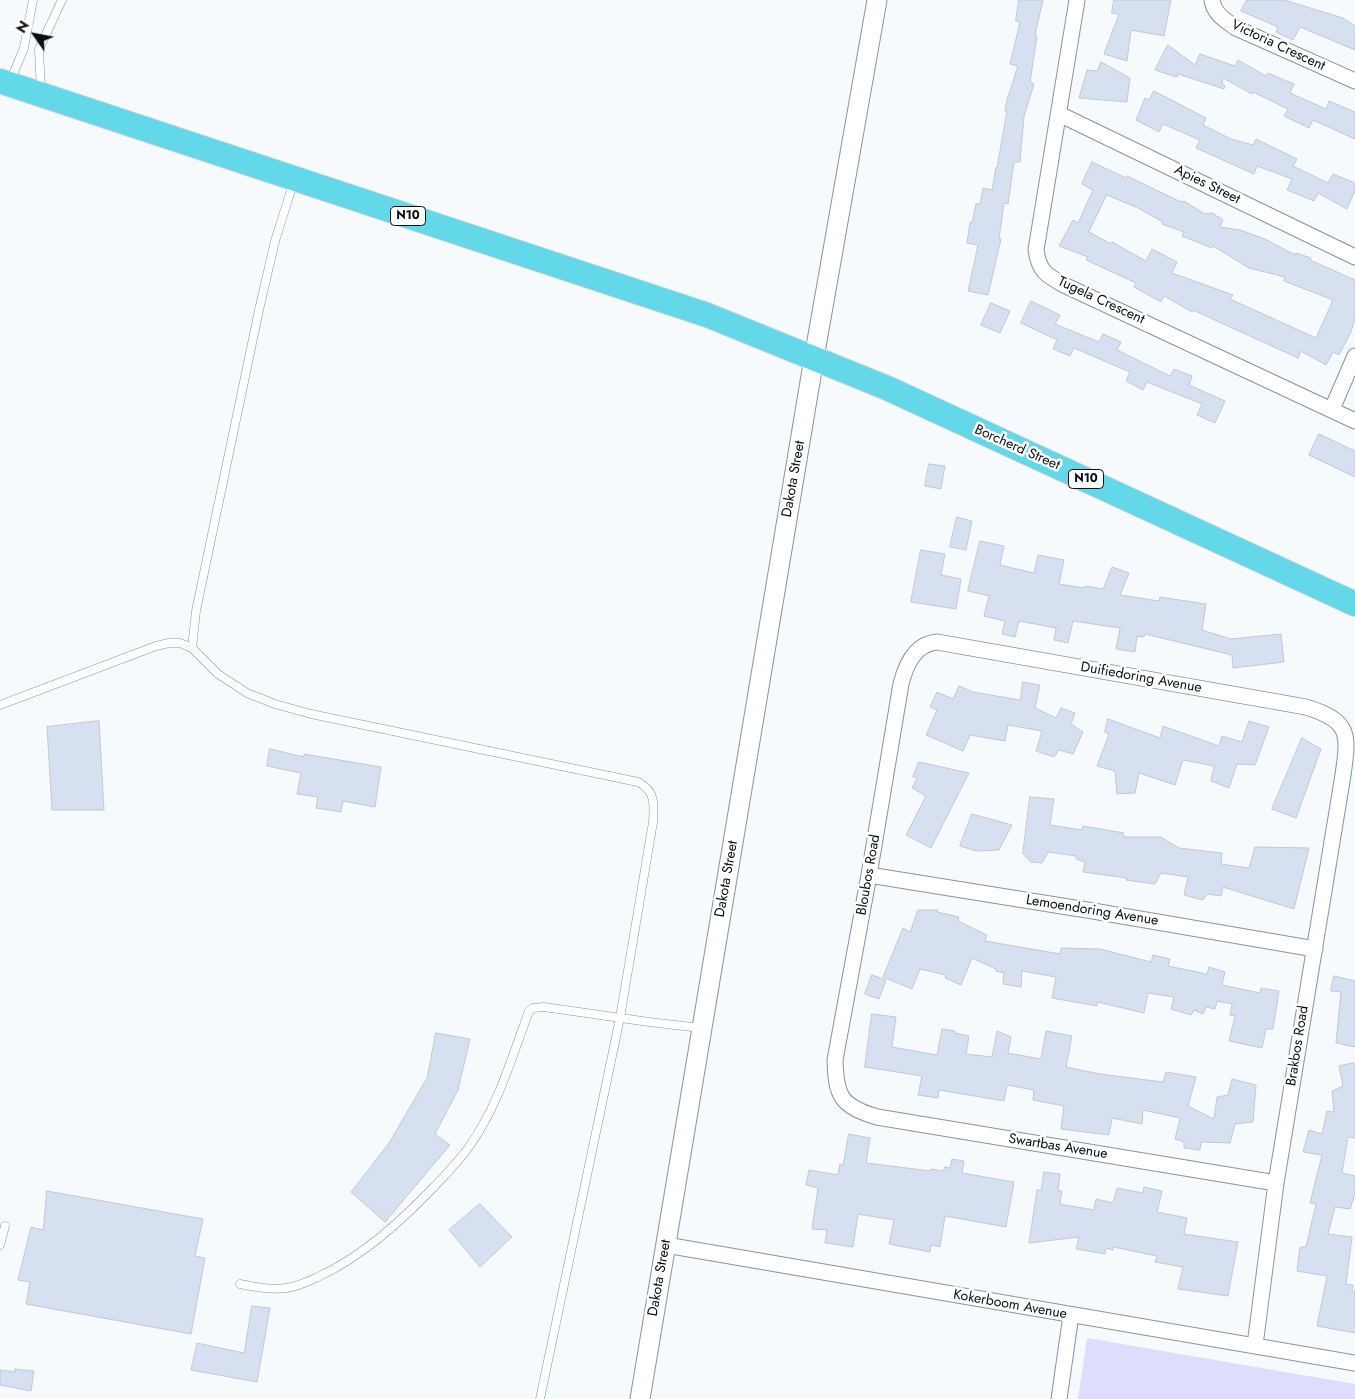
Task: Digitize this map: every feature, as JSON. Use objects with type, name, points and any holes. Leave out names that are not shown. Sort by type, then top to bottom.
[{"type":"highway","name":"N10","points":[[5,82],[294,179],[590,275],[707,315],[814,358]]},
{"type":"highway","name":"Borcherd Street","points":[[814,358],[887,388],[1355,604]]},
{"type":"street","name":"Dakota Street","points":[[640,1399],[814,358],[877,0]]},
{"type":"street","name":"Tugela Crescent","points":[[1077,0],[1036,250],[1044,272],[1064,284],[1355,421]]},
{"type":"street","name":"Victoria Crescent","points":[[1212,0],[1215,10],[1219,15],[1236,28],[1355,81]]},
{"type":"street","name":"Apies Street","points":[[1059,114],[1355,256]]},
{"type":"street","points":[[1332,409],[1355,356]]},
{"type":"street","name":"Duifiedoring Avenue","points":[[916,652],[923,645],[937,642],[1306,707],[1325,713],[1342,726],[1347,748]]},
{"type":"street","name":"Bloubos Road","points":[[844,1100],[839,1091],[836,1076],[836,1060],[901,684],[909,661],[916,652]]},
{"type":"street","name":"Brakbos Road","points":[[1255,1345],[1276,1183],[1347,748]]},
{"type":"street","name":"Lemoendoring Avenue","points":[[869,875],[1315,949]]},
{"type":"street","name":"Swartbas Avenue","points":[[844,1100],[857,1111],[877,1117],[1276,1183]]},
{"type":"street","name":"Kokerboom Avenue","points":[[666,1246],[1355,1363]]},
{"type":"street","points":[[1059,1399],[1071,1315]]},
{"type":"lane","points":[[5,82],[24,48],[34,0]]},
{"type":"lane","points":[[41,94],[40,49],[62,0]]},
{"type":"lane","points":[[192,648],[196,611],[258,310],[275,241],[294,179]]},
{"type":"lane","points":[[0,705],[156,646],[180,643],[192,648],[218,674],[247,693],[275,704],[311,714],[638,782],[651,793],[653,799],[653,822],[620,1018],[540,1399]]},
{"type":"lane","points":[[240,1284],[273,1289],[302,1284],[332,1270],[369,1247],[393,1227],[450,1170],[469,1147],[498,1095],[529,1011],[532,1008],[544,1007],[702,1028]]},
{"type":"lane","points":[[0,1244],[5,1226]]},
{"type":"shaded area","points":[[1087,1338],[1355,1384],[1355,1399],[1078,1399]]},
{"type":"building","points":[[1019,0],[1043,0],[1035,35],[1037,36],[1030,82],[1034,84],[1024,116],[1020,162],[1014,162],[1008,204],[1004,203],[999,238],[1001,239],[988,295],[968,291],[978,245],[967,243],[970,222],[972,223],[976,204],[980,204],[983,188],[992,190],[997,168],[1007,111],[1005,111],[1007,100],[1018,66],[1010,64],[1020,22],[1016,21]]},
{"type":"building","points":[[1114,0],[1171,0],[1164,36],[1131,30],[1127,61],[1104,54],[1119,14],[1112,13]]},
{"type":"building","points":[[1247,0],[1284,0],[1343,18],[1355,26],[1355,50],[1300,27],[1293,40],[1276,32],[1278,27],[1241,11]]},
{"type":"building","points":[[1168,45],[1195,65],[1200,54],[1235,66],[1238,60],[1266,76],[1268,73],[1294,84],[1290,93],[1326,109],[1329,101],[1355,112],[1355,139],[1313,120],[1309,128],[1284,116],[1288,109],[1253,92],[1252,94],[1223,78],[1222,84],[1225,86],[1224,89],[1178,74],[1177,77],[1155,70]]},
{"type":"building","points":[[1101,62],[1130,78],[1127,102],[1079,98],[1087,70],[1097,71]]},
{"type":"building","points":[[1154,91],[1206,118],[1203,125],[1231,139],[1253,145],[1256,139],[1297,159],[1293,166],[1328,183],[1333,174],[1355,183],[1355,191],[1347,209],[1318,193],[1314,201],[1287,190],[1292,179],[1257,166],[1254,174],[1196,148],[1200,140],[1163,124],[1159,132],[1136,120],[1145,98],[1149,100]]},
{"type":"building","points":[[1092,162],[1126,178],[1127,176],[1181,202],[1184,201],[1205,214],[1212,213],[1223,220],[1220,227],[1240,230],[1265,239],[1295,255],[1296,253],[1311,258],[1310,260],[1355,280],[1355,318],[1351,332],[1339,355],[1333,352],[1326,365],[1301,351],[1298,358],[1193,310],[1192,312],[1164,296],[1161,302],[1134,287],[1136,283],[1086,260],[1088,257],[1059,246],[1073,220],[1078,223],[1093,190],[1082,184]],"holes":[[[1107,195],[1138,208],[1163,222],[1162,224],[1184,232],[1182,236],[1212,248],[1213,246],[1249,268],[1285,277],[1284,281],[1333,300],[1316,338],[1230,299],[1233,295],[1172,273],[1177,262],[1152,249],[1146,261],[1112,242],[1111,244],[1089,232]]]},
{"type":"building","points":[[1031,301],[1060,315],[1055,324],[1099,342],[1103,334],[1121,342],[1117,350],[1170,376],[1174,369],[1192,376],[1189,385],[1225,401],[1215,423],[1197,415],[1202,404],[1147,382],[1143,390],[1126,381],[1130,372],[1074,348],[1070,356],[1053,349],[1057,340],[1021,323]]},
{"type":"building","points":[[991,303],[1010,311],[1000,333],[981,325]]},
{"type":"building","points":[[1319,434],[1355,451],[1355,477],[1309,455]]},
{"type":"building","points":[[929,464],[945,466],[941,489],[925,486]]},
{"type":"building","points":[[957,517],[972,521],[966,550],[950,547]]},
{"type":"building","points":[[980,541],[1004,546],[1000,565],[1034,573],[1038,555],[1064,560],[1059,584],[1103,589],[1112,567],[1129,573],[1120,595],[1159,601],[1160,597],[1206,604],[1202,630],[1231,639],[1281,634],[1284,662],[1233,668],[1232,655],[1145,634],[1144,637],[1137,636],[1135,652],[1116,649],[1120,628],[1073,621],[1068,643],[1054,640],[1056,628],[1019,621],[1015,637],[1002,634],[1005,621],[984,616],[989,596],[968,591]]},
{"type":"building","points":[[921,550],[945,554],[941,575],[961,579],[956,609],[911,602]]},
{"type":"building","points":[[1023,682],[1040,685],[1035,708],[1056,718],[1061,708],[1075,713],[1071,724],[1083,732],[1073,754],[1059,750],[1054,757],[1036,751],[1042,731],[1008,725],[1005,741],[970,735],[963,751],[926,735],[937,710],[930,707],[937,692],[953,699],[959,686],[973,692],[1020,700]]},
{"type":"building","points":[[1108,719],[1160,738],[1163,726],[1219,746],[1222,736],[1242,742],[1249,721],[1269,727],[1255,765],[1237,764],[1229,788],[1211,781],[1214,766],[1183,760],[1175,785],[1139,773],[1135,793],[1117,794],[1115,771],[1097,766],[1109,734],[1105,732]]},
{"type":"building","points":[[99,721],[104,810],[52,810],[47,727]]},
{"type":"building","points":[[1302,738],[1321,749],[1296,818],[1272,809]]},
{"type":"building","points":[[270,749],[304,757],[304,754],[381,767],[375,807],[343,801],[341,812],[316,808],[318,797],[297,794],[301,773],[267,766]]},
{"type":"building","points":[[919,762],[969,773],[931,848],[906,835],[926,796],[912,788],[917,778],[913,777]]},
{"type":"building","points":[[1030,797],[1054,799],[1050,825],[1082,830],[1083,826],[1124,833],[1123,837],[1161,837],[1179,848],[1222,853],[1221,864],[1249,868],[1255,847],[1309,848],[1294,909],[1223,887],[1221,896],[1207,894],[1203,900],[1184,895],[1188,877],[1161,873],[1155,884],[1083,872],[1085,862],[1076,859],[1076,856],[1048,852],[1042,863],[1031,862],[1023,854]]},
{"type":"building","points":[[972,814],[1012,825],[999,850],[976,851],[960,846]]},
{"type":"building","points":[[918,910],[938,910],[937,912],[959,917],[958,921],[987,935],[985,941],[1060,954],[1061,948],[1100,949],[1151,962],[1153,955],[1170,959],[1168,966],[1207,974],[1209,967],[1225,972],[1222,985],[1260,993],[1261,988],[1279,991],[1273,1029],[1266,1029],[1262,1048],[1229,1041],[1235,1016],[1230,1015],[1232,1004],[1217,1001],[1215,1009],[1206,1007],[1203,1014],[1194,1010],[1191,1015],[1171,1009],[1174,997],[1148,993],[1144,1013],[1097,1002],[1097,1006],[1052,998],[1056,977],[1022,971],[1021,987],[1003,984],[1004,973],[996,971],[996,969],[972,958],[961,985],[945,978],[946,975],[920,969],[912,989],[883,977],[903,928],[910,932]]},
{"type":"building","points":[[872,975],[886,980],[879,999],[865,994]]},
{"type":"building","points":[[1334,976],[1355,981],[1355,1047],[1336,1043],[1341,992],[1331,991]]},
{"type":"building","points":[[872,1014],[896,1017],[892,1047],[937,1055],[942,1029],[969,1036],[966,1054],[992,1057],[997,1031],[1011,1037],[1008,1053],[1041,1059],[1046,1031],[1072,1036],[1066,1067],[1100,1074],[1163,1082],[1166,1072],[1196,1077],[1188,1106],[1214,1119],[1217,1097],[1228,1095],[1232,1079],[1256,1085],[1253,1122],[1235,1124],[1230,1143],[1201,1142],[1200,1150],[1184,1148],[1184,1142],[1175,1139],[1180,1118],[1143,1110],[1142,1124],[1112,1118],[1109,1135],[1061,1129],[1064,1106],[1033,1100],[1034,1090],[1007,1085],[1004,1101],[939,1090],[938,1098],[918,1095],[922,1076],[865,1067]]},
{"type":"building","points":[[436,1033],[470,1039],[458,1090],[435,1134],[450,1145],[385,1222],[351,1192],[389,1143],[427,1078]]},
{"type":"building","points":[[1355,1063],[1355,1138],[1348,1137],[1342,1173],[1355,1176],[1355,1194],[1350,1209],[1335,1207],[1328,1234],[1352,1237],[1346,1284],[1353,1285],[1352,1291],[1355,1291],[1355,1333],[1317,1326],[1327,1276],[1297,1271],[1300,1247],[1306,1247],[1316,1204],[1310,1203],[1322,1155],[1303,1152],[1309,1130],[1322,1134],[1327,1111],[1334,1112],[1332,1091],[1343,1086],[1339,1066]]},
{"type":"building","points":[[849,1134],[870,1138],[866,1163],[944,1171],[944,1167],[950,1168],[952,1159],[964,1161],[962,1173],[1014,1182],[1006,1227],[945,1216],[940,1247],[931,1245],[930,1252],[889,1244],[894,1220],[858,1214],[853,1247],[825,1243],[827,1230],[812,1229],[818,1188],[806,1185],[809,1170],[838,1175],[840,1164],[843,1165]]},
{"type":"building","points":[[1044,1172],[1060,1174],[1058,1191],[1062,1191],[1060,1204],[1094,1210],[1096,1199],[1113,1203],[1117,1188],[1143,1193],[1144,1187],[1162,1191],[1157,1212],[1187,1218],[1184,1234],[1238,1242],[1228,1296],[1178,1289],[1183,1267],[1155,1262],[1157,1256],[1113,1247],[1113,1250],[1106,1248],[1105,1254],[1076,1249],[1079,1237],[1029,1243],[1037,1190],[1041,1190]]},
{"type":"building","points":[[47,1191],[203,1219],[195,1256],[205,1258],[191,1334],[26,1304],[30,1282],[18,1280],[31,1227],[43,1230]]},
{"type":"building","points":[[480,1204],[512,1237],[480,1267],[449,1230]]},
{"type":"building","points":[[252,1306],[270,1308],[257,1382],[191,1370],[197,1343],[244,1353]]},
{"type":"building","points":[[15,1369],[34,1371],[31,1391],[0,1385],[0,1370],[15,1372]]}]
